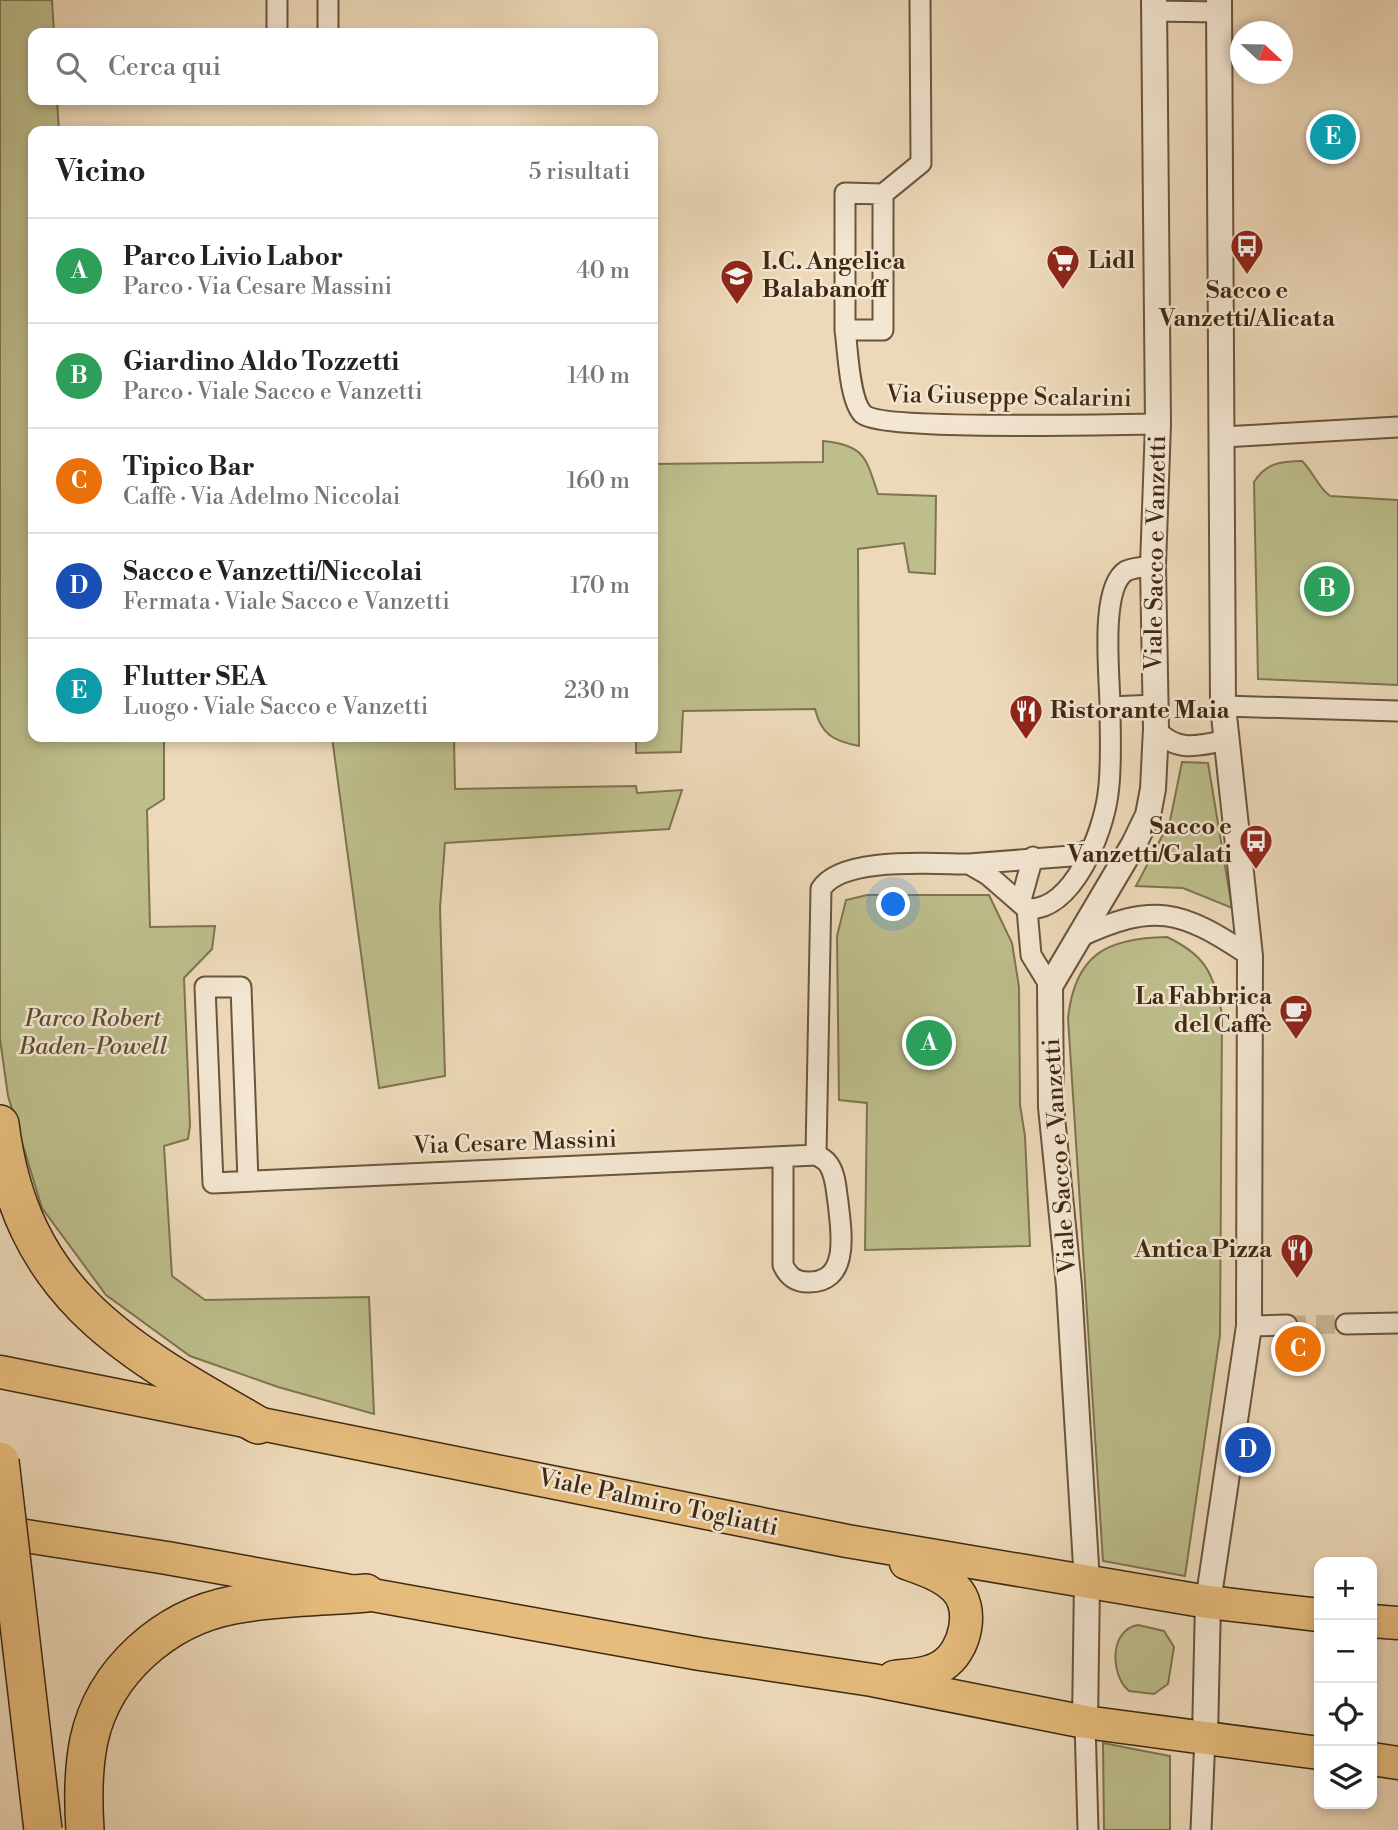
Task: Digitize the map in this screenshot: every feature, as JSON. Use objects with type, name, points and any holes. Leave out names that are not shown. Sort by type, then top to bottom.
[{"type":"highway","points":[[0,1124],[8,1169],[26,1224],[48,1264],[70,1294],[133,1351],[258,1425]]},
{"type":"highway","points":[[0,1461],[43,1830]]},
{"type":"highway","points":[[85,1830],[85,1773],[92,1727],[112,1685],[149,1645],[183,1622],[232,1605],[366,1593]]},
{"type":"main road","name":"Viale Palmiro Togliatti","points":[[0,1372],[847,1541],[1208,1602],[1314,1614]]},
{"type":"main road","points":[[0,1532],[366,1593],[700,1654],[872,1680],[1085,1722],[1314,1752]]},
{"type":"main road","points":[[847,1541],[935,1574],[954,1588],[966,1610],[958,1648],[943,1666],[919,1674],[872,1680]]},
{"type":"main road","points":[[1377,1621],[1398,1623]]},
{"type":"main road","points":[[1377,1760],[1398,1763]]},
{"type":"street","points":[[276,0],[277,28]]},
{"type":"street","points":[[328,0],[328,28]]},
{"type":"street","points":[[845,330],[883,330],[883,194],[921,163],[920,0]]},
{"type":"street","points":[[1154,5],[1219,6],[1223,706],[1250,957],[1249,1326],[1208,1602],[1202,1830]]},
{"type":"street","name":"Viale Sacco e Vanzetti","points":[[1085,1722],[1087,1582],[1069,1286],[1051,1107],[1050,986],[1076,938],[1114,881],[1148,815],[1154,778],[1156,717],[1153,566],[1157,424],[1154,5]]},
{"type":"street","name":"Via Giuseppe Scalarini","points":[[883,194],[845,193],[845,330],[856,402],[865,415],[872,419],[914,423],[1157,424]]},
{"type":"street","points":[[1223,437],[1398,428]]},
{"type":"street","points":[[969,864],[1024,904],[1044,908],[1062,897],[1091,849],[1108,795],[1110,604],[1116,584],[1127,570],[1153,566]]},
{"type":"street","points":[[1223,706],[1398,711]]},
{"type":"street","points":[[1110,707],[1156,717],[1163,738],[1181,746],[1194,747],[1227,740]]},
{"type":"street","points":[[783,1157],[783,1265],[788,1274],[808,1282],[829,1276],[836,1268],[841,1247],[834,1177],[827,1161],[816,1155],[821,889],[833,875],[858,867],[969,864],[1071,856],[1091,849]]},
{"type":"street","points":[[1034,857],[1024,904],[1031,955],[1050,986]]},
{"type":"street","points":[[1076,938],[1134,916],[1174,915],[1196,924],[1250,957]]},
{"type":"street","name":"Via Cesare Massini","points":[[248,1181],[241,987],[205,987],[213,1183],[816,1155]]},
{"type":"street","points":[[1346,1324],[1398,1323]]},
{"type":"street","points":[[1249,1326],[1287,1325]]},
{"type":"street","points":[[1085,1722],[1088,1830]]},
{"type":"green space","name":"Parco Robert Baden-Powell","points":[[0,0],[52,0],[54,28],[28,28],[28,105],[57,105],[59,126],[28,126],[28,742],[164,742],[164,799],[147,810],[150,927],[215,926],[212,949],[184,978],[190,1126],[188,1139],[164,1146],[172,1276],[205,1300],[369,1297],[374,1414],[278,1387],[190,1356],[106,1295],[42,1208],[8,1096],[0,1039]]},
{"type":"green space","points":[[823,441],[848,446],[856,450],[866,462],[878,494],[936,496],[935,574],[909,572],[904,543],[858,549],[859,746],[842,742],[830,735],[821,725],[815,709],[683,711],[681,752],[636,753],[636,742],[658,742],[658,464],[823,462]]},
{"type":"green space","points":[[1302,461],[1330,496],[1398,500],[1398,685],[1258,679],[1254,482],[1264,470],[1275,464]]},
{"type":"green space","points":[[333,742],[454,742],[455,789],[636,786],[637,793],[682,790],[669,829],[445,843],[440,908],[445,1076],[379,1088]]},
{"type":"green space","points":[[1182,762],[1208,763],[1232,908],[1183,888],[1136,886],[1170,821]]},
{"type":"green space","points":[[867,895],[989,895],[1012,943],[1019,987],[1020,1105],[1025,1136],[1030,1246],[865,1250],[867,1103],[839,1100],[837,936],[846,900]]},
{"type":"green space","points":[[1167,937],[1191,951],[1206,967],[1222,1013],[1220,1335],[1185,1576],[1103,1561],[1068,1018],[1078,978],[1098,954],[1127,941]]},
{"type":"green space","points":[[1138,1625],[1164,1631],[1174,1647],[1168,1684],[1154,1694],[1129,1691],[1118,1675],[1117,1644],[1122,1635]]},
{"type":"green space","points":[[1103,1743],[1170,1756],[1170,1830],[1104,1830]]},
{"type":"tunnel","points":[[1287,1325],[1346,1324]]},
{"type":"place","name":"Flutter SEA","points":[[1333,137]]},
{"type":"place","name":"Sacco e Vanzetti/Alicata","points":[[1247,276]]},
{"type":"place","name":"Lidl","points":[[1063,291]]},
{"type":"place","name":"I.C. Angelica Balabanoff","points":[[737,306]]},
{"type":"place","name":"Giardino Aldo Tozzetti","points":[[1327,589]]},
{"type":"place","name":"Ristorante Maia","points":[[1026,741]]},
{"type":"place","name":"Sacco e Vanzetti/Galati","points":[[1256,871]]},
{"type":"place","name":"La Fabbrica del Caffè","points":[[1296,1041]]},
{"type":"place","name":"Parco Livio Labor","points":[[929,1043]]},
{"type":"place","name":"Antica Pizza","points":[[1297,1280]]},
{"type":"place","name":"Tipico Bar","points":[[1298,1349]]},
{"type":"place","name":"Sacco e Vanzetti/Niccolai","points":[[1248,1450]]}]
